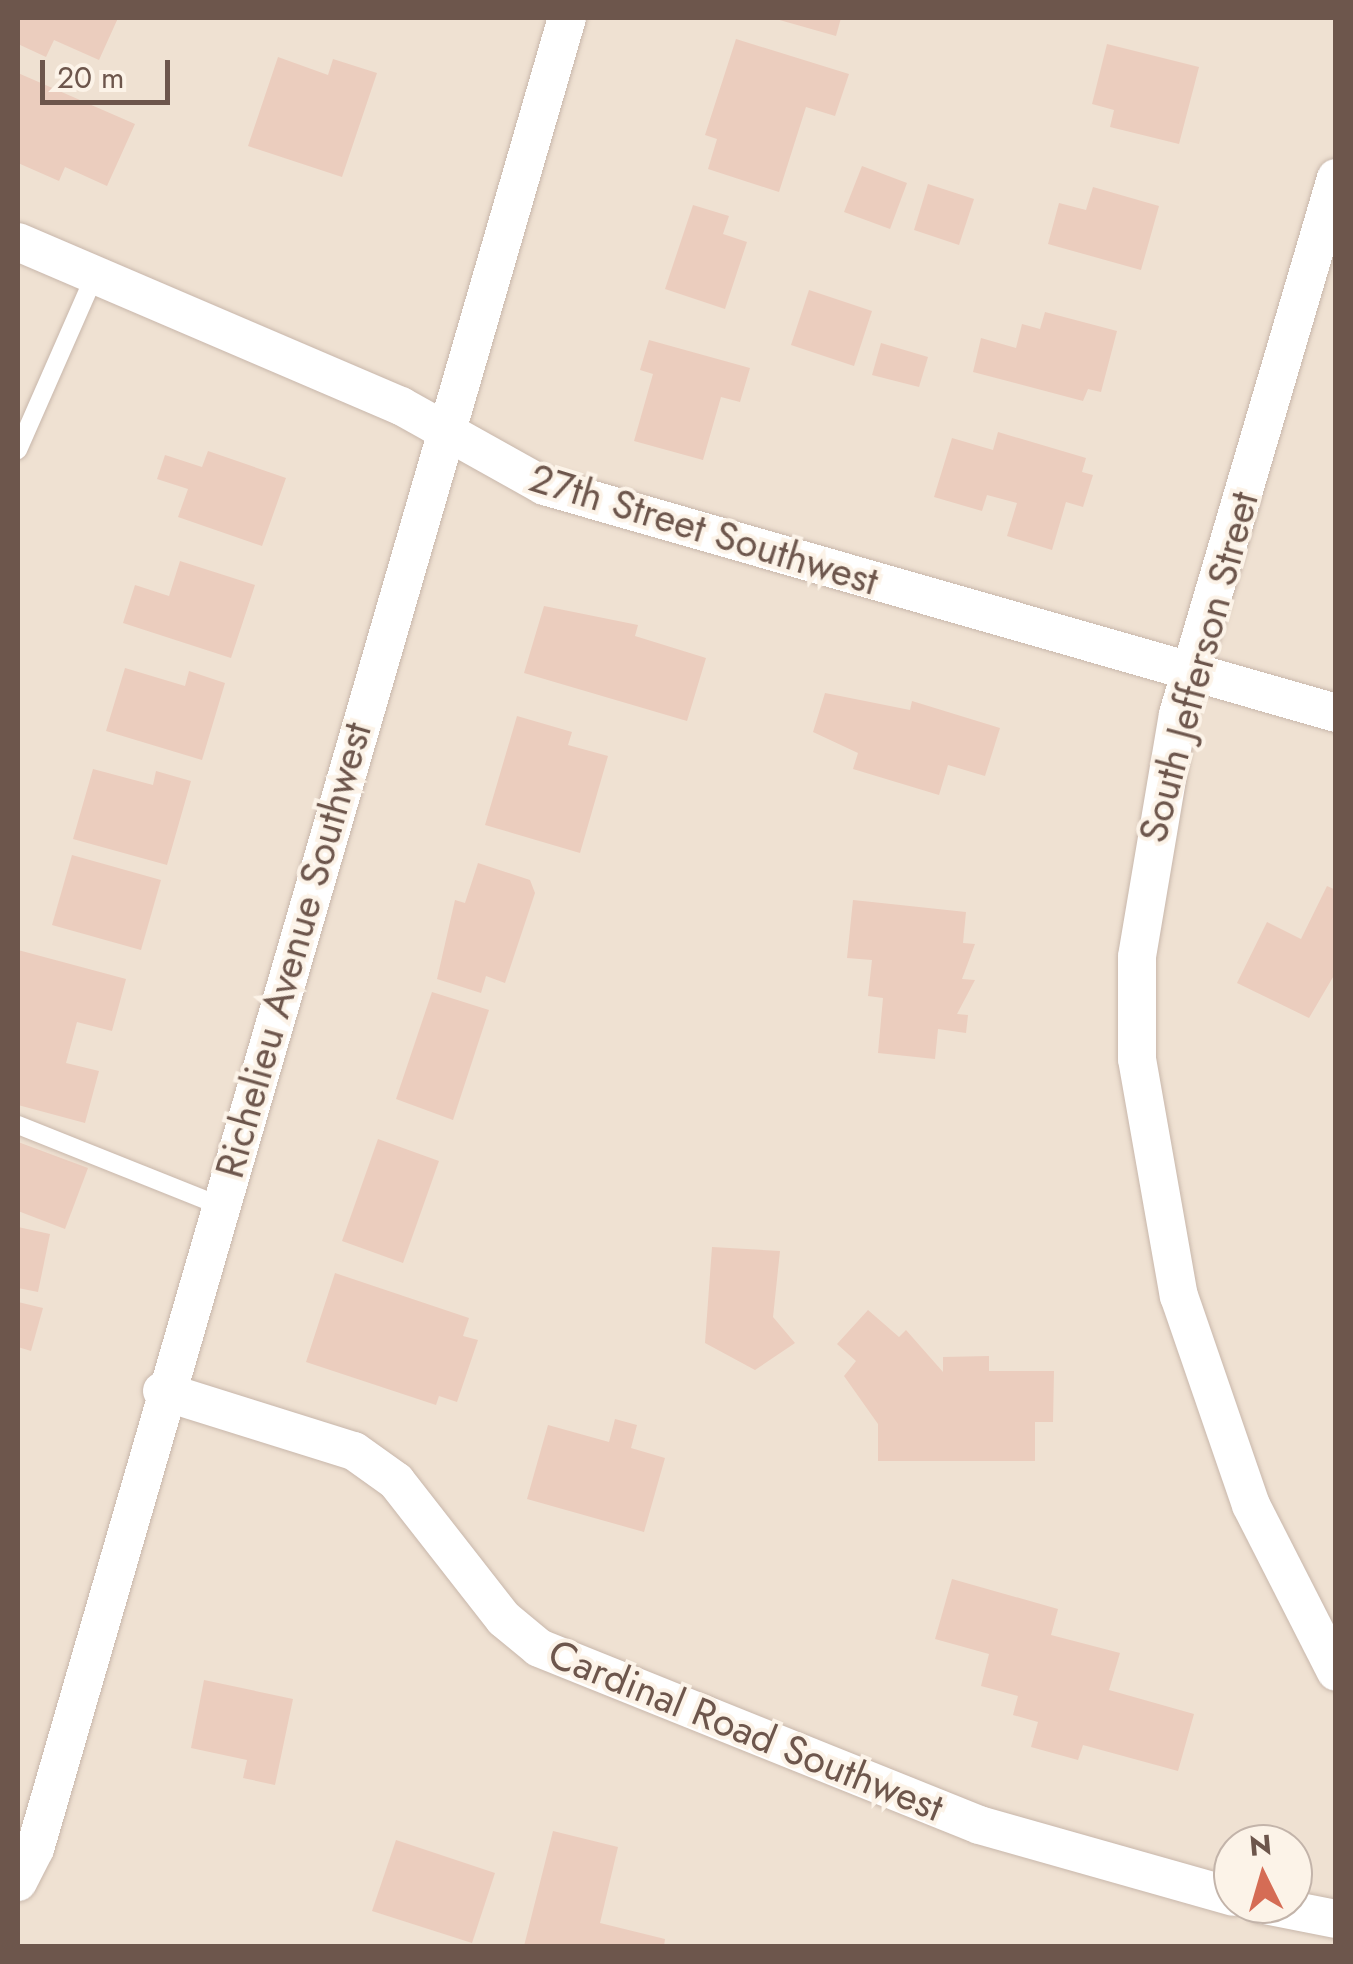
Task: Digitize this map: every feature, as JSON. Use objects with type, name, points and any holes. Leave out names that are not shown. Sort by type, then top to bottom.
[{"type":"street","name":"Richelieu Avenue Southwest","points":[[18,1882],[35,1849],[162,1391],[567,18]]},
{"type":"street","name":"South Jefferson Street","points":[[1336,178],[1190,673],[1148,855],[1136,956],[1137,1059],[1152,1176],[1207,1390],[1251,1505],[1336,1672]]},
{"type":"street","name":"27th Street Southwest","points":[[18,242],[447,428],[544,486],[1336,713]]},
{"type":"street","name":"Cardinal Road Southwest","points":[[162,1391],[354,1450],[396,1481],[504,1619],[540,1648],[980,1825],[1213,1892]]},
{"type":"lane","points":[[18,450],[96,274]]},
{"type":"lane","points":[[18,1124],[218,1205]]},
{"type":"shaded area","points":[[18,18],[1335,18],[1335,1946],[18,1946]]},
{"type":"building","points":[[18,18],[118,18],[99,60],[54,40],[46,57],[18,44]]},
{"type":"building","points":[[776,18],[841,18],[836,36]]},
{"type":"building","points":[[736,39],[849,74],[835,116],[806,107],[779,192],[708,169],[717,139],[705,135]]},
{"type":"building","points":[[1107,44],[1199,67],[1179,144],[1110,127],[1114,110],[1092,104]]},
{"type":"building","points":[[278,57],[328,75],[333,59],[377,73],[342,177],[248,146]]},
{"type":"building","points":[[18,73],[135,124],[107,186],[65,167],[59,181],[18,163]]},
{"type":"building","points":[[862,166],[907,183],[890,229],[844,212]]},
{"type":"building","points":[[928,184],[974,199],[959,245],[914,230]]},
{"type":"building","points":[[1093,187],[1159,206],[1141,270],[1048,244],[1059,203],[1086,210]]},
{"type":"building","points":[[693,205],[729,216],[723,234],[747,242],[725,309],[665,289]]},
{"type":"building","points":[[809,290],[872,311],[854,366],[791,345]]},
{"type":"building","points":[[1045,312],[1117,331],[1101,392],[1088,389],[1083,401],[973,372],[981,338],[1016,348],[1022,324],[1040,329]]},
{"type":"building","points":[[649,340],[750,368],[740,402],[721,397],[703,460],[634,441],[653,374],[640,370]]},
{"type":"building","points":[[881,343],[928,357],[919,387],[872,375]]},
{"type":"building","points":[[998,432],[1086,458],[1082,472],[1093,475],[1083,507],[1066,502],[1052,550],[1007,536],[1017,503],[987,495],[982,511],[934,497],[952,438],[993,450]]},
{"type":"building","points":[[208,451],[286,478],[262,546],[178,517],[188,489],[157,479],[165,455],[202,467]]},
{"type":"building","points":[[180,561],[255,585],[231,658],[123,623],[135,585],[169,596]]},
{"type":"building","points":[[544,606],[638,625],[635,636],[706,658],[687,721],[524,673]]},
{"type":"building","points":[[125,668],[185,686],[189,671],[225,683],[202,760],[106,731]]},
{"type":"building","points":[[825,693],[910,710],[912,701],[1000,728],[985,776],[948,765],[939,795],[853,769],[858,753],[813,732]]},
{"type":"building","points":[[517,716],[572,732],[568,745],[608,756],[580,853],[485,825]]},
{"type":"building","points":[[93,769],[153,785],[156,771],[191,781],[167,865],[73,839]]},
{"type":"building","points":[[72,855],[161,880],[141,950],[52,925]]},
{"type":"building","points":[[478,863],[530,880],[535,893],[505,983],[486,976],[481,993],[437,979],[455,900],[465,903]]},
{"type":"building","points":[[1327,886],[1336,890],[1336,972],[1309,1018],[1237,983],[1267,922],[1301,939]]},
{"type":"building","points":[[853,900],[966,912],[963,943],[975,944],[962,979],[975,980],[957,1014],[968,1015],[966,1033],[938,1029],[935,1059],[878,1053],[883,998],[868,996],[872,960],[847,958]]},
{"type":"building","points":[[18,950],[126,979],[112,1031],[77,1022],[66,1063],[99,1071],[85,1123],[18,1105]]},
{"type":"building","points":[[432,992],[489,1010],[453,1120],[396,1099]]},
{"type":"building","points":[[378,1139],[439,1161],[403,1263],[342,1241]]},
{"type":"building","points":[[18,1142],[88,1168],[65,1229],[18,1211]]},
{"type":"building","points":[[18,1227],[50,1234],[38,1292],[18,1288]]},
{"type":"building","points":[[712,1247],[780,1251],[773,1317],[795,1343],[755,1370],[705,1343]]},
{"type":"building","points":[[335,1273],[469,1318],[463,1336],[478,1340],[457,1402],[439,1396],[436,1405],[306,1362]]},
{"type":"building","points":[[18,1302],[43,1308],[31,1351],[18,1347]]},
{"type":"building","points":[[868,1310],[899,1337],[906,1330],[943,1372],[943,1357],[989,1356],[989,1371],[1054,1371],[1053,1422],[1035,1422],[1035,1461],[878,1461],[878,1424],[844,1376],[856,1361],[837,1344]]},
{"type":"building","points":[[615,1419],[637,1425],[631,1448],[665,1458],[644,1532],[527,1499],[548,1425],[609,1442]]},
{"type":"building","points":[[952,1579],[1058,1609],[1051,1635],[1120,1653],[1109,1690],[1194,1714],[1178,1771],[1083,1745],[1078,1760],[1031,1747],[1038,1722],[1013,1715],[1018,1696],[981,1686],[989,1654],[935,1639]]},
{"type":"building","points":[[204,1680],[293,1699],[275,1785],[243,1778],[247,1760],[191,1748]]},
{"type":"building","points":[[553,1831],[618,1847],[600,1923],[665,1939],[664,1946],[524,1946]]},
{"type":"building","points":[[396,1840],[495,1873],[472,1943],[372,1911]]}]
